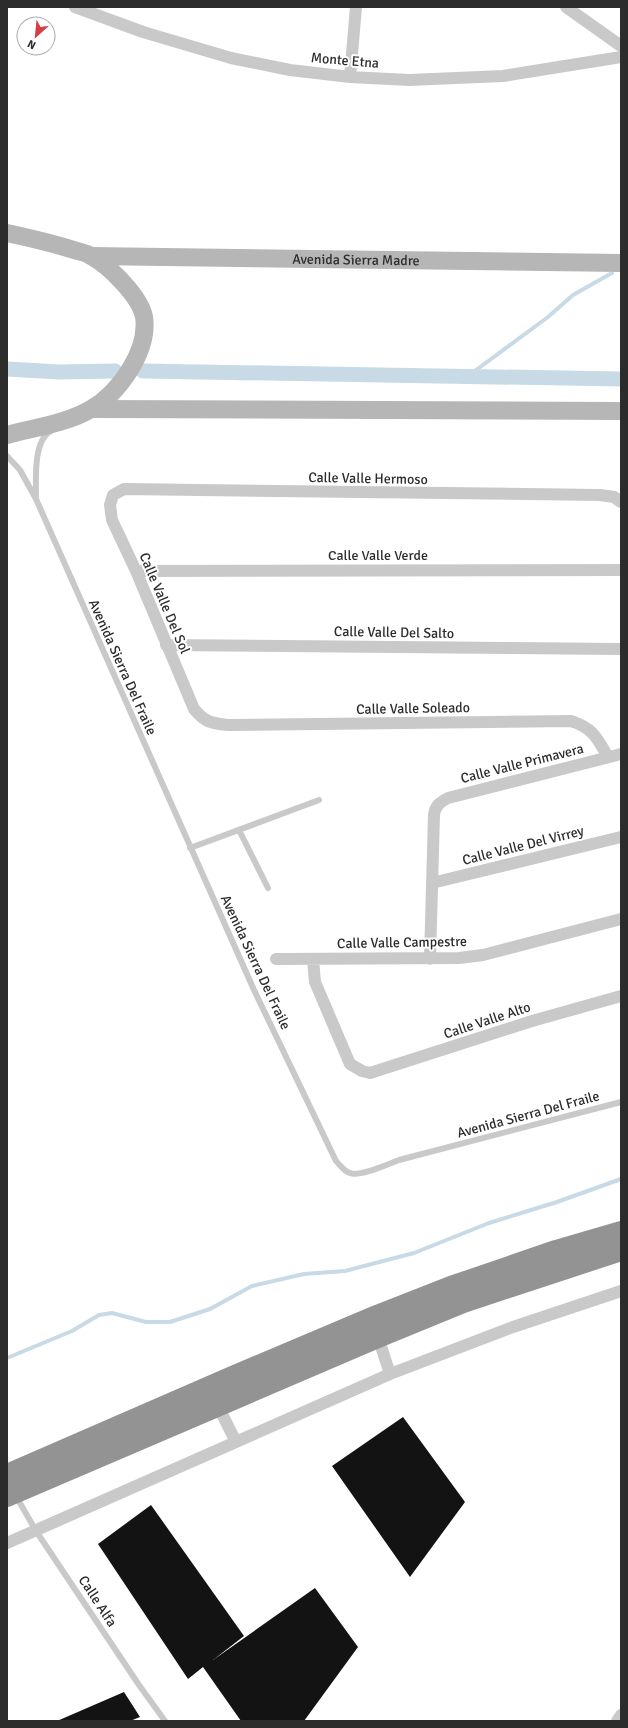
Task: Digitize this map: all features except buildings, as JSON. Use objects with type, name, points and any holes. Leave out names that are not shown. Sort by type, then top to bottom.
[{"type":"highway","points":[[9,1488],[230,1378],[377,1316],[451,1287],[556,1251],[621,1232]]},
{"type":"highway","points":[[9,1488],[218,1406],[463,1302],[621,1250]]},
{"type":"street","name":"Monte Etna","points":[[75,7],[143,32],[231,58],[290,70],[350,77],[408,80],[503,76],[621,57]]},
{"type":"street","points":[[350,77],[356,7]]},
{"type":"street","points":[[566,7],[621,46]]},
{"type":"street","points":[[7,233],[60,246],[91,256],[123,282],[138,301],[144,317],[143,335],[136,359],[125,377],[110,394],[86,412]]},
{"type":"street","name":"Avenida Sierra Madre","points":[[91,256],[621,263]]},
{"type":"street","points":[[7,435],[86,412],[621,412]]},
{"type":"street","name":"Calle Valle Hermoso","points":[[113,495],[124,489],[600,495],[614,497],[621,502]]},
{"type":"street","name":"Calle Valle Del Sol","points":[[113,495],[110,505],[112,520],[136,571],[194,709],[203,719]]},
{"type":"street","name":"Calle Valle Verde","points":[[136,571],[621,570]]},
{"type":"street","name":"Calle Valle Del Salto","points":[[166,645],[621,649]]},
{"type":"street","name":"Calle Valle Soleado","points":[[203,719],[211,723],[228,725],[571,721],[584,725],[595,734],[608,757]]},
{"type":"street","name":"Calle Valle Primavera","points":[[432,883],[435,809],[440,803],[448,798],[621,754]]},
{"type":"street","name":"Calle Valle Del Virrey","points":[[432,883],[621,837]]},
{"type":"street","points":[[430,959],[432,883]]},
{"type":"street","name":"Calle Valle Campestre","points":[[276,959],[459,958],[483,955],[621,919]]},
{"type":"street","name":"Calle Valle Alto","points":[[313,959],[315,982],[350,1064],[362,1071],[370,1073],[532,1021],[621,996]]},
{"type":"street","points":[[7,1543],[390,1374],[513,1327],[621,1291]]},
{"type":"street","points":[[378,1337],[390,1374]]},
{"type":"street","points":[[218,1406],[236,1442]]},
{"type":"street","points":[[616,1721],[621,1715]]},
{"type":"lane","name":"Avenida Sierra Del Fraile","points":[[36,499],[36,468],[40,444],[46,433],[86,412]]},
{"type":"lane","name":"Avenida Sierra Del Fraile","points":[[7,456],[20,470],[36,499],[254,990],[336,1160],[349,1173],[354,1174],[365,1172],[399,1160],[621,1102]]},
{"type":"lane","points":[[190,848],[319,800]]},
{"type":"lane","points":[[239,830],[268,888]]},
{"type":"lane","name":"Calle Alfa","points":[[9,1488],[139,1685],[165,1721]]},
{"type":"waterway","points":[[468,376],[548,317],[573,295],[612,273]]},
{"type":"waterway","points":[[7,369],[59,372],[115,371]]},
{"type":"waterway","points":[[143,371],[621,379]]},
{"type":"waterway","points":[[7,1358],[72,1331],[99,1315],[112,1313],[146,1322],[170,1322],[210,1309],[252,1286],[304,1274],[345,1271],[414,1253],[489,1223],[557,1202],[621,1179]]}]
